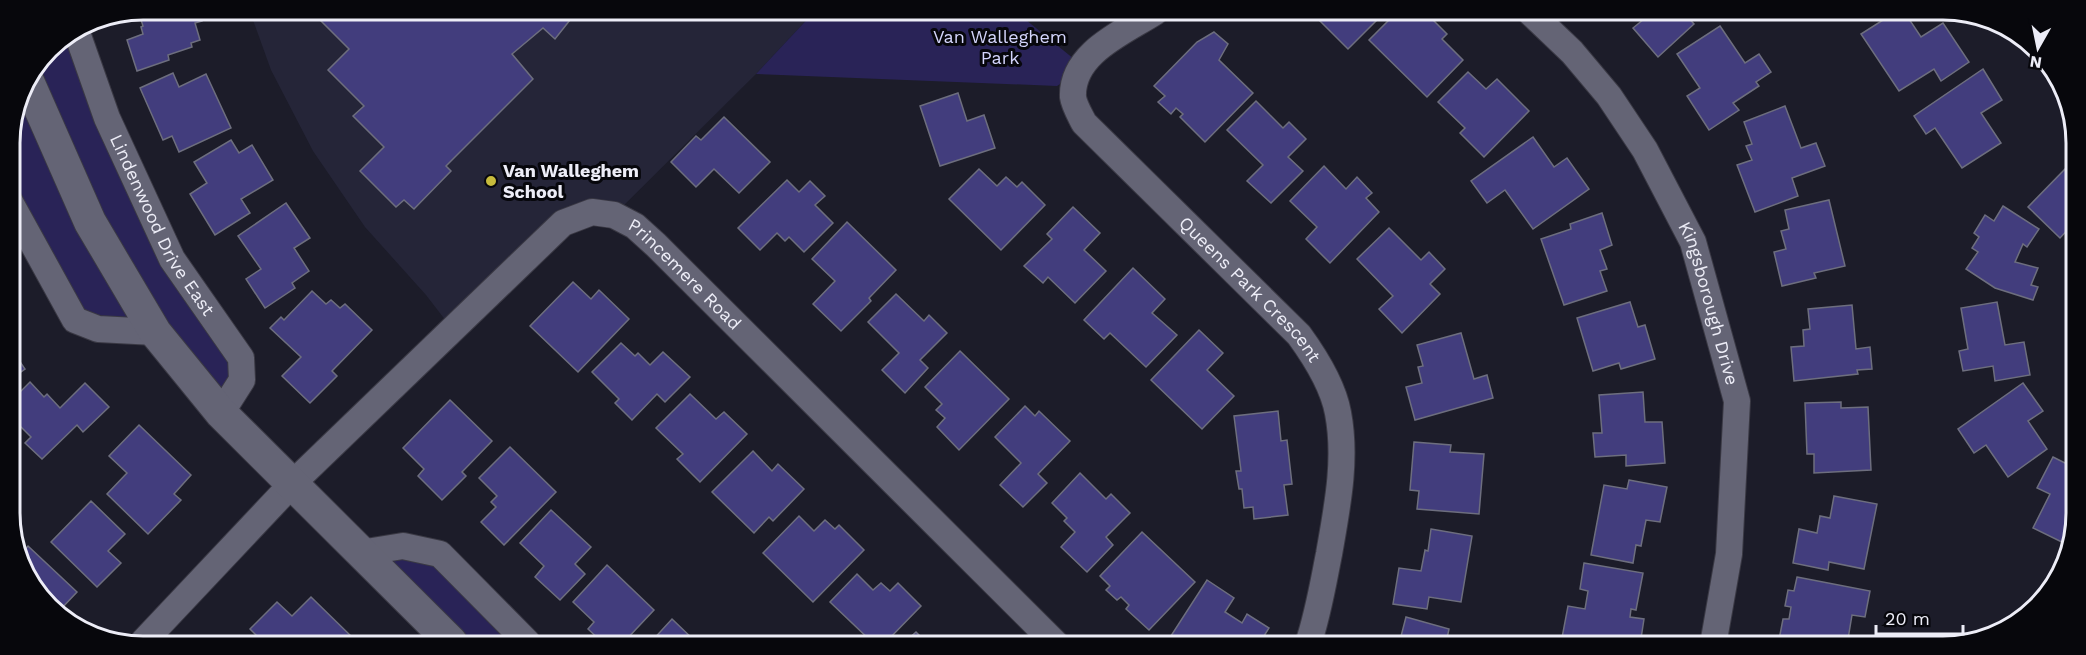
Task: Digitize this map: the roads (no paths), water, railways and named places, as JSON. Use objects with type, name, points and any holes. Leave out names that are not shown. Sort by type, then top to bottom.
[{"type":"street","name":"Queens Park Crescent","points":[[1142,20],[1094,51],[1075,77],[1073,99],[1084,123],[1299,335],[1319,363],[1338,411],[1342,459],[1324,579],[1310,635]]},
{"type":"street","name":"Kingsborough Drive","points":[[1539,20],[1572,52],[1609,96],[1645,150],[1694,242],[1737,401],[1729,554],[1715,635]]},
{"type":"street","name":"Lindenwood Drive East","points":[[79,37],[107,118],[172,259],[241,358],[242,380],[221,413]]},
{"type":"street","points":[[32,90],[90,222],[155,332],[221,413],[445,636]]},
{"type":"street","name":"Princemere Road","points":[[149,636],[292,484],[563,223],[592,212],[614,215],[635,226],[656,245],[1047,635]]},
{"type":"street","points":[[20,220],[75,320],[99,329],[155,332]]},
{"type":"street","points":[[360,553],[403,546],[440,554],[521,636]]},
{"type":"place","name":"Van Walleghem School","points":[[491,181]]},
{"type":"park label","name":"Van Walleghem Park","points":[[1000,47]]}]
